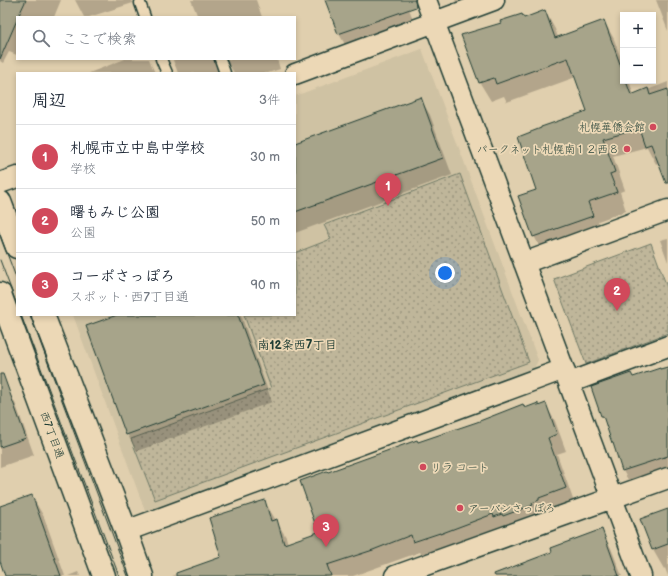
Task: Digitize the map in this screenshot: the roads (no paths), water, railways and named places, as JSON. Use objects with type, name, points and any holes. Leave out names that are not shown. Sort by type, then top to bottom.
[{"type":"street","points":[[426,0],[641,576]]},
{"type":"street","points":[[296,74],[494,0]]},
{"type":"street","points":[[0,183],[16,177]]},
{"type":"street","points":[[0,202],[16,244]]},
{"type":"street","points":[[524,263],[668,210]]},
{"type":"street","name":"西7丁目通","points":[[0,294],[104,576]]},
{"type":"street","points":[[43,316],[142,576]]},
{"type":"street","points":[[126,531],[566,376],[668,346]]},
{"type":"street","points":[[395,576],[668,478]]},
{"type":"lane","points":[[140,3],[145,16]]},
{"type":"lane","points":[[161,60],[167,72]]},
{"type":"lane","points":[[220,60],[225,72]]},
{"type":"tram line","points":[[0,235],[16,277]]},
{"type":"tram line","points":[[0,260],[16,302]]},
{"type":"tram line","points":[[21,316],[119,576]]},
{"type":"tram line","points":[[30,316],[128,576]]},
{"type":"place","name":"札幌華僑会館","points":[[653,127]]},
{"type":"place","name":"パークネット札幌南１２西８","points":[[627,149]]},
{"type":"place","name":"札幌市立中島中学校","points":[[388,206]]},
{"type":"place","name":"曙もみじ公園","points":[[617,311]]},
{"type":"place","name":"リラ コート","points":[[423,467]]},
{"type":"place","name":"アーバンさっぽろ","points":[[460,508]]},
{"type":"place","name":"コーポさっぽろ","points":[[326,547]]},
{"type":"district","name":"南12条西7丁目","points":[[297,345]]}]
